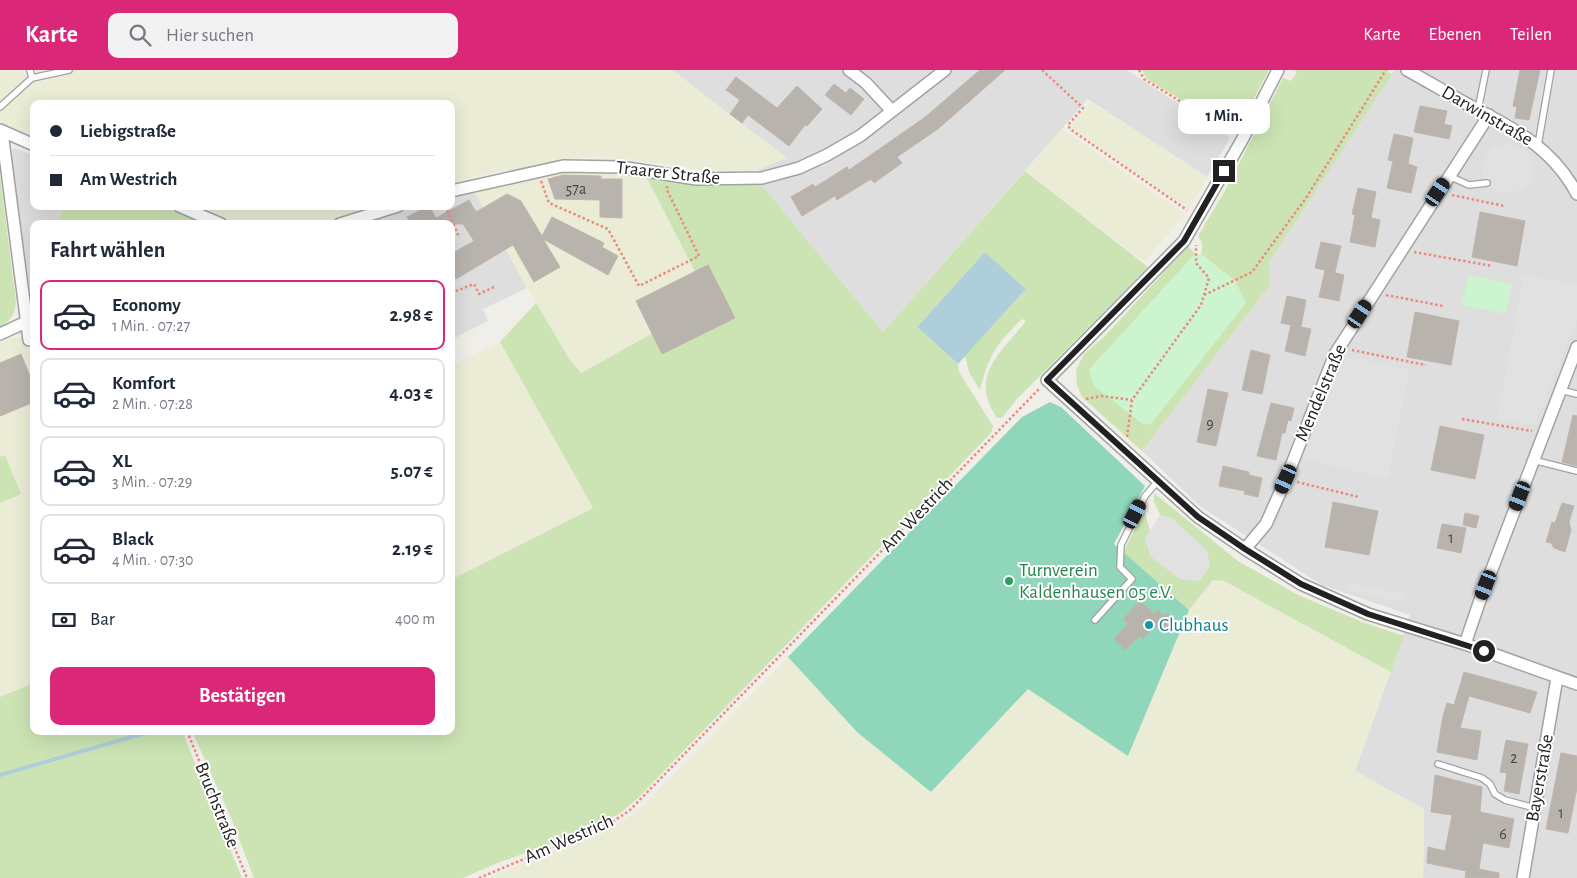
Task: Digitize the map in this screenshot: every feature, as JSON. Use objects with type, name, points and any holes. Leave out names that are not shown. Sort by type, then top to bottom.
[{"type":"street","points":[[849,70],[866,83],[892,111]]},
{"type":"street","name":"Traarer Straße","points":[[455,190],[563,166],[621,167],[696,180],[762,178],[799,168],[860,136],[945,70]]},
{"type":"street","points":[[1278,70],[1242,140],[1184,241],[1047,380],[1198,517],[1301,584],[1368,614],[1466,644],[1577,684]]},
{"type":"street","name":"Darwinstraße","points":[[1408,70],[1484,112],[1538,145],[1569,179],[1577,194]]},
{"type":"street","name":"Mendelstraße","points":[[1245,549],[1266,524],[1339,347],[1449,176],[1484,112]]},
{"type":"street","points":[[1,131],[30,143]]},
{"type":"street","points":[[1,131],[29,340]]},
{"type":"street","points":[[188,210],[212,220]]},
{"type":"street","points":[[353,220],[385,210]]},
{"type":"street","points":[[0,334],[26,322]]},
{"type":"street","points":[[1466,644],[1479,603],[1577,347]]},
{"type":"street","name":"Bayerstraße","points":[[1523,878],[1557,678]]},
{"type":"lane","points":[[30,70],[32,78]]},
{"type":"lane","points":[[0,107],[32,78],[69,70]]},
{"type":"lane","points":[[1484,112],[1486,70]]},
{"type":"lane","points":[[1538,145],[1551,70]]},
{"type":"lane","points":[[1449,176],[1468,185],[1487,183]]},
{"type":"lane","points":[[1560,390],[1577,394]]},
{"type":"lane","points":[[1533,460],[1577,471]]},
{"type":"lane","points":[[1095,620],[1132,580],[1120,567],[1121,545],[1145,496],[1158,481]]},
{"type":"lane","points":[[1438,764],[1482,778],[1490,784],[1495,794],[1505,800],[1535,808]]},
{"type":"path","points":[[1042,70],[1083,108],[1068,124],[1070,129],[1198,217]]},
{"type":"path","points":[[1139,70],[1144,79],[1242,140]]},
{"type":"path","points":[[1204,294],[1252,272],[1306,198],[1386,70]]},
{"type":"path","points":[[537,171],[549,203],[608,229],[639,286],[699,256],[667,190],[670,175]]},
{"type":"path","points":[[1438,192],[1504,206]]},
{"type":"path","points":[[1125,451],[1132,400],[1201,306],[1210,278],[1196,263],[1197,248],[1195,241],[1188,235]]},
{"type":"path","points":[[1401,250],[1492,266]]},
{"type":"path","points":[[455,291],[474,284],[479,294],[494,287]]},
{"type":"path","points":[[1374,293],[1443,306]]},
{"type":"path","points":[[1339,347],[1426,365]]},
{"type":"path","name":"Am Westrich","points":[[479,878],[612,822],[629,811],[1047,380]]},
{"type":"path","points":[[1070,401],[1102,396],[1132,400]]},
{"type":"path","points":[[1462,419],[1543,433]]},
{"type":"path","points":[[1286,479],[1359,497]]},
{"type":"path","name":"Bruchstraße","points":[[189,735],[247,878]]},
{"type":"shaded area","points":[[672,70],[1127,70],[1230,138],[1207,177],[1088,99],[883,332],[761,184],[758,170],[786,158]]},
{"type":"shaded area","points":[[1394,70],[1577,70],[1577,878],[1423,878],[1424,809],[1355,771],[1410,615],[1322,585],[1201,507],[1142,451],[1270,285],[1269,262]]},
{"type":"shaded area","points":[[1504,144],[1516,145],[1525,150],[1531,158],[1533,170],[1530,182],[1522,189],[1509,193],[1496,190],[1487,183],[1482,175],[1485,157],[1494,148]]},
{"type":"shaded area","points":[[14,148],[30,154],[30,210],[63,210],[58,220],[30,220],[30,291],[11,152]]},
{"type":"shaded area","points":[[474,191],[527,288],[483,309],[488,321],[455,338],[455,220],[369,220],[400,210],[455,210],[455,194]]},
{"type":"shaded area","points":[[1524,276],[1577,284],[1577,319],[1535,425],[1497,419]]},
{"type":"shaded area","points":[[1341,355],[1409,370],[1388,478],[1301,459]]},
{"type":"shaded area","points":[[1160,515],[1171,518],[1207,550],[1210,566],[1199,581],[1181,580],[1151,557],[1145,538]]},
{"type":"shaded area","points":[[1349,582],[1404,595],[1403,603],[1347,589]]},
{"type":"green space","points":[[0,70],[672,70],[787,158],[758,170],[711,171],[625,159],[583,157],[475,176],[455,183],[455,100],[30,100],[30,138],[7,129],[0,123]]},
{"type":"green space","points":[[1142,70],[1269,70],[1237,130],[1231,130],[1147,79]]},
{"type":"green space","points":[[1294,70],[1387,70],[1392,75],[1269,262],[1270,285],[1142,451],[1082,397],[1077,386],[1076,370],[1084,354],[1105,336],[1188,246],[1195,254],[1089,370],[1235,281],[1201,254],[1202,244],[1198,236],[1226,189],[1283,78],[1291,81],[1297,72]]},
{"type":"green space","points":[[1092,102],[1207,177],[1189,209],[1073,129],[1072,123]]},
{"type":"green space","points":[[1062,129],[1185,214],[1144,262],[1025,171]]},
{"type":"green space","points":[[1025,171],[1148,267],[1016,400],[1002,418],[997,418],[989,403],[986,389],[987,377],[999,354],[1026,321],[1022,319],[1000,343],[990,359],[980,390],[969,372],[965,356],[1026,289],[985,252],[917,327],[958,364],[959,372],[993,426],[991,433],[637,799],[619,814],[568,838],[500,862],[463,878],[254,878],[232,820],[194,735],[455,735],[455,578],[593,508],[500,342],[536,303],[570,360],[581,373],[653,333],[706,293],[646,176],[761,184],[883,332]]},
{"type":"green space","points":[[565,172],[616,172],[646,176],[707,293],[653,333],[581,373],[570,360],[527,288],[474,191],[533,176]]},
{"type":"green space","points":[[0,174],[16,302],[12,317],[0,326]]},
{"type":"green space","points":[[63,210],[171,210],[194,220],[58,220]]},
{"type":"green space","points":[[206,210],[369,210],[337,220],[230,220]]},
{"type":"green space","points":[[1195,254],[1201,254],[1235,281],[1246,303],[1152,423],[1144,425],[1094,386],[1089,370]]},
{"type":"green space","points":[[1468,275],[1512,284],[1506,314],[1462,305]]},
{"type":"green space","points":[[10,338],[21,338],[27,345],[30,353],[30,685],[0,697],[0,503],[21,494],[5,455],[0,457],[0,343]]},
{"type":"green space","points":[[500,342],[593,508],[455,578],[455,364]]},
{"type":"green space","name":"Turnverein Kaldenhausen 05 e.V.","points":[[1050,402],[1061,407],[1145,486],[1114,544],[1189,610],[1128,756],[1028,689],[931,792],[857,732],[788,657],[1022,417]]},
{"type":"green space","points":[[5,455],[21,494],[0,503],[0,457]]},
{"type":"green space","points":[[1154,493],[1238,561],[1298,595],[1362,622],[1404,636],[1391,672],[1224,581],[1213,580],[1189,610],[1123,553],[1144,510],[1150,531],[1145,538],[1210,566],[1206,550],[1171,518],[1160,515],[1154,502]]},
{"type":"green space","points":[[1213,580],[1224,581],[1391,672],[1355,771],[1424,809],[1423,878],[488,878],[597,833],[627,818],[644,805],[788,657],[857,732],[1028,689],[1128,756],[1189,610]]},
{"type":"green space","points":[[30,685],[30,735],[184,735],[242,878],[0,878],[0,697]]},
{"type":"water","points":[[985,252],[1026,289],[958,364],[917,327]]},
{"type":"building","points":[[980,70],[1005,70],[938,129],[897,157],[902,163],[874,183],[871,179],[837,200],[835,196],[802,216],[791,197],[813,184],[815,187],[847,167],[849,170],[924,118]]},
{"type":"building","points":[[1520,70],[1540,70],[1529,120],[1515,118],[1517,107],[1513,106]]},
{"type":"building","points":[[736,77],[777,108],[797,86],[822,109],[807,126],[805,125],[789,146],[748,115],[742,123],[730,114],[740,100],[726,90]]},
{"type":"building","points":[[834,84],[846,93],[850,88],[864,99],[851,115],[825,95]]},
{"type":"building","points":[[1420,106],[1447,111],[1444,124],[1452,126],[1449,139],[1414,132]]},
{"type":"building","points":[[1394,134],[1413,138],[1408,164],[1417,167],[1411,193],[1387,188],[1393,161],[1388,160]]},
{"type":"building","points":[[563,175],[601,176],[601,179],[622,179],[622,218],[600,217],[600,200],[555,199],[548,179]]},
{"type":"building","points":[[1358,188],[1376,192],[1371,218],[1380,220],[1375,247],[1350,242],[1355,215],[1352,214]]},
{"type":"building","points":[[507,194],[521,201],[542,236],[552,217],[604,243],[602,247],[618,256],[608,275],[543,239],[560,267],[534,282],[513,245],[456,279],[455,252],[474,241],[463,224],[455,224],[455,220],[409,220],[407,217],[421,210],[431,210],[436,218],[451,210],[455,210],[455,208],[469,200],[476,212]]},
{"type":"building","points":[[1480,212],[1525,221],[1517,266],[1472,257]]},
{"type":"building","points":[[1321,242],[1341,246],[1335,272],[1332,272],[1344,275],[1339,301],[1319,297],[1325,270],[1315,268]]},
{"type":"building","points":[[708,265],[735,318],[662,354],[636,301]]},
{"type":"building","points":[[1287,296],[1306,300],[1301,327],[1311,329],[1305,356],[1285,351],[1291,325],[1281,323]]},
{"type":"building","points":[[1415,312],[1459,321],[1451,365],[1407,357]]},
{"type":"building","points":[[1251,350],[1270,355],[1262,394],[1242,390]]},
{"type":"building","points":[[21,354],[30,376],[30,404],[0,416],[0,363]]},
{"type":"building","points":[[1208,389],[1228,393],[1216,446],[1197,442]]},
{"type":"building","points":[[1271,403],[1294,408],[1291,421],[1288,420],[1285,433],[1282,433],[1276,460],[1257,456]]},
{"type":"building","points":[[1573,415],[1577,416],[1577,466],[1562,462]]},
{"type":"building","points":[[1440,426],[1484,435],[1475,479],[1431,470]]},
{"type":"building","points":[[1223,466],[1249,472],[1249,475],[1262,478],[1258,497],[1244,494],[1245,491],[1219,486]]},
{"type":"building","points":[[1333,502],[1378,511],[1369,555],[1325,547]]},
{"type":"building","points":[[1562,503],[1574,506],[1569,522],[1571,530],[1565,552],[1554,548],[1551,543],[1546,542],[1552,522],[1555,523]]},
{"type":"building","points":[[1465,513],[1479,516],[1476,528],[1463,525]]},
{"type":"building","points":[[1442,524],[1466,528],[1461,553],[1437,548]]},
{"type":"building","name":"Clubhaus","points":[[1140,601],[1154,614],[1158,610],[1163,616],[1166,613],[1175,621],[1163,633],[1155,626],[1143,639],[1140,635],[1125,650],[1114,639],[1128,624],[1123,619]]},
{"type":"building","points":[[1464,672],[1537,692],[1530,713],[1469,696],[1460,728],[1481,731],[1477,760],[1437,752],[1447,703],[1454,705]]},
{"type":"building","points":[[1506,740],[1528,744],[1519,794],[1504,791],[1507,773],[1500,772]]},
{"type":"building","points":[[1561,753],[1577,756],[1577,788],[1568,833],[1546,829]]},
{"type":"building","points":[[1435,775],[1482,787],[1480,812],[1514,819],[1509,848],[1483,843],[1479,869],[1499,873],[1499,878],[1465,878],[1466,871],[1427,863],[1428,847],[1445,851],[1452,815],[1431,812]]},
{"type":"waterway","points":[[0,775],[138,735]]},
{"type":"place","name":"Turnverein Kaldenhausen 05 e.V.","points":[[1009,581]]},
{"type":"place","name":"Clubhaus","points":[[1149,625]]},
{"type":"route","points":[[1224,171],[1184,241],[1047,380],[1198,517],[1301,584],[1368,614],[1484,651]]}]
